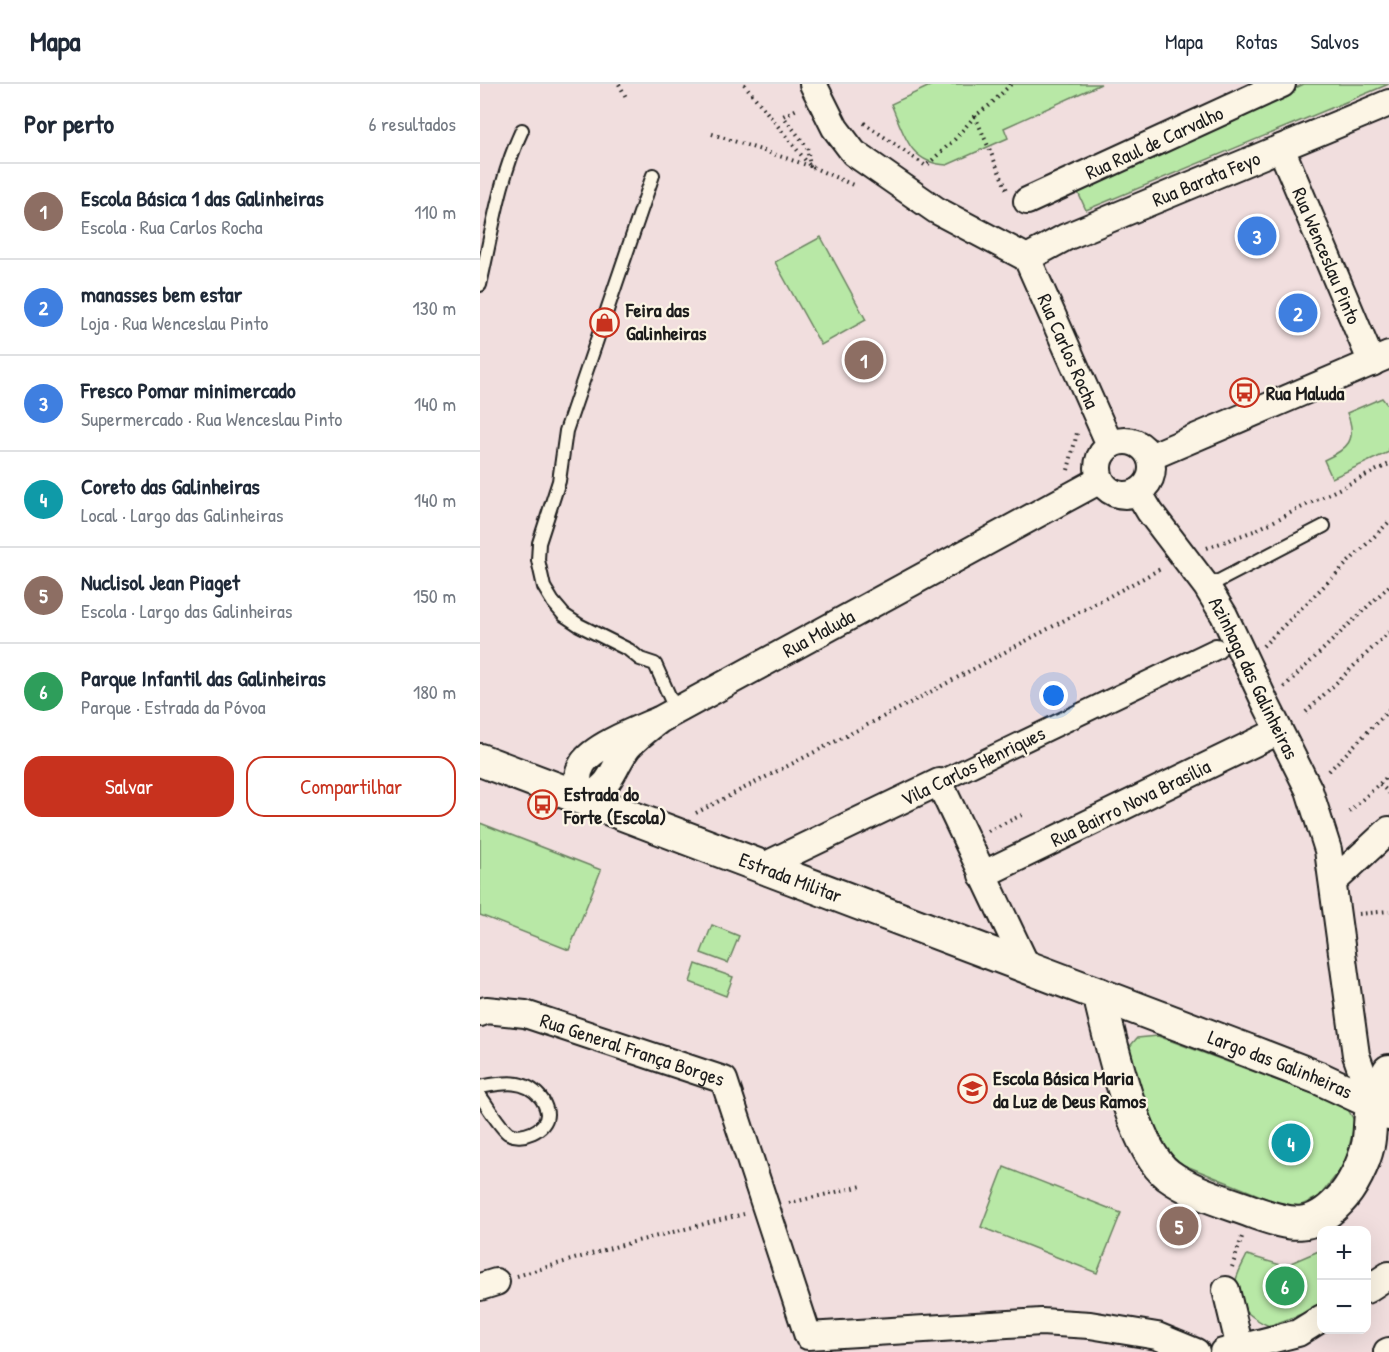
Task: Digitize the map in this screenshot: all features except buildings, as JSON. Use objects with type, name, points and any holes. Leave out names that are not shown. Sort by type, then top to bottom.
[{"type":"street","name":"Rua Raul de Carvalho","points":[[1018,199],[1282,84]]},
{"type":"street","points":[[815,91],[841,137],[854,153],[936,210],[1027,258]]},
{"type":"street","name":"Rua Barata Feyo","points":[[1027,258],[1066,237],[1389,103]]},
{"type":"street","name":"Rua Wenceslau Pinto","points":[[1281,148],[1380,359]]},
{"type":"street","name":"Rua Carlos Rocha","points":[[1027,258],[1110,445]]},
{"type":"street","points":[[1150,457],[1380,359]]},
{"type":"street","points":[[1118,442],[1133,442],[1140,445],[1150,457],[1152,476],[1148,484],[1138,492],[1123,496],[1106,488],[1100,480],[1098,465],[1104,450],[1110,445],[1118,442]]},
{"type":"street","name":"Rua Maluda","points":[[582,799],[596,794],[605,786],[628,748],[642,733],[669,715],[1100,480]]},
{"type":"street","name":"Azinhaga das Galinheiras","points":[[1138,492],[1207,587],[1224,615],[1309,790],[1328,850],[1356,1055],[1384,1107]]},
{"type":"street","name":"Vila Carlos Henriques","points":[[762,867],[1216,649]]},
{"type":"street","name":"Rua Bairro Nova Brasília","points":[[982,875],[1280,731]]},
{"type":"street","name":"Estrada Militar","points":[[480,760],[1099,994]]},
{"type":"street","points":[[939,782],[1027,967]]},
{"type":"street","points":[[1333,882],[1389,830]]},
{"type":"street","name":"Largo das Galinheiras","points":[[1099,994],[1319,1078],[1384,1107],[1358,1172],[1342,1199],[1317,1219],[1304,1223],[1287,1223],[1195,1190],[1166,1173],[1155,1162],[1147,1148],[1121,1079],[1099,994]]},
{"type":"street","name":"Rua General França Borges","points":[[480,1013],[486,1010],[525,1014],[724,1080],[808,1336],[1041,1322],[1090,1325],[1157,1336],[1196,1352]]},
{"type":"street","points":[[1384,1107],[1389,1071]]},
{"type":"street","points":[[1371,1287],[1389,1275]]},
{"type":"street","points":[[1226,1290],[1229,1351],[1298,1333],[1317,1321]]},
{"type":"lane","points":[[480,285],[503,180],[512,151],[522,130]]},
{"type":"lane","points":[[653,175],[566,431],[559,481],[539,543],[538,560],[544,587],[564,615],[629,650],[640,659],[655,664],[669,715]]},
{"type":"lane","points":[[1207,587],[1324,526]]},
{"type":"lane","points":[[480,1087],[506,1082],[519,1083],[534,1090],[542,1099],[547,1114],[544,1121],[531,1133],[524,1137],[517,1136],[507,1132],[480,1096]]},
{"type":"path","points":[[619,84],[627,99]]},
{"type":"path","points":[[744,84],[810,165]]},
{"type":"path","points":[[841,137],[860,120],[926,166],[955,140],[975,116],[1011,84]]},
{"type":"path","points":[[810,165],[807,147],[783,116],[815,91]]},
{"type":"path","points":[[975,116],[1018,199]]},
{"type":"path","points":[[712,134],[810,165],[855,186],[875,191],[887,177]]},
{"type":"path","points":[[1066,476],[1077,431]]},
{"type":"path","points":[[664,830],[979,666],[1183,556],[1254,531],[1389,464]]},
{"type":"path","points":[[1247,662],[1389,522]]},
{"type":"path","points":[[1266,704],[1389,585]]},
{"type":"path","points":[[1306,712],[1389,632]]},
{"type":"path","points":[[1329,771],[1389,710]]},
{"type":"path","points":[[1349,812],[1389,775]]},
{"type":"path","points":[[1380,784],[1389,793]]},
{"type":"path","points":[[966,841],[1024,814]]},
{"type":"path","points":[[488,1285],[618,1246],[862,1186]]},
{"type":"green space","points":[[934,84],[1101,84],[1004,128],[1008,138],[947,165],[934,163],[916,153],[904,136],[891,104]]},
{"type":"green space","points":[[1304,84],[1389,84],[1086,210],[1077,190]]},
{"type":"green space","points":[[821,237],[866,320],[821,345],[775,262]]},
{"type":"green space","points":[[1382,398],[1389,407],[1389,452],[1332,478],[1324,460],[1339,452],[1349,442],[1351,430],[1347,413]]},
{"type":"green space","points":[[480,823],[601,870],[569,950],[480,915]]},
{"type":"green space","points":[[712,925],[739,936],[728,963],[701,953]]},
{"type":"green space","points":[[696,964],[733,977],[726,996],[690,982]]},
{"type":"green space","points":[[1158,1036],[1346,1106],[1355,1122],[1345,1164],[1319,1197],[1293,1209],[1184,1165],[1163,1149],[1129,1067],[1126,1051],[1137,1038]]},
{"type":"green space","points":[[1004,1167],[1121,1213],[1097,1273],[981,1227]]},
{"type":"green space","points":[[1317,1252],[1317,1308],[1269,1326],[1251,1316],[1238,1301],[1235,1283],[1237,1275],[1247,1255],[1284,1266]]},
{"type":"place","name":"Fresco Pomar minimercado","points":[[1257,236]]},
{"type":"place","name":"manasses bem estar","points":[[1298,313]]},
{"type":"place","name":"Feira das Galinheiras","points":[[605,322]]},
{"type":"place","name":"Escola Básica 1 das Galinheiras","points":[[864,360]]},
{"type":"place","name":"Rua Maluda","points":[[1245,393]]},
{"type":"place","name":"Estrada do Forte (Escola)","points":[[543,805]]},
{"type":"place","name":"Escola Básica Maria da Luz de Deus Ramos","points":[[972,1089]]},
{"type":"place","name":"Coreto das Galinheiras","points":[[1291,1143]]},
{"type":"place","name":"Nuclisol Jean Piaget","points":[[1179,1226]]},
{"type":"place","name":"Parque Infantil das Galinheiras","points":[[1285,1286]]}]
